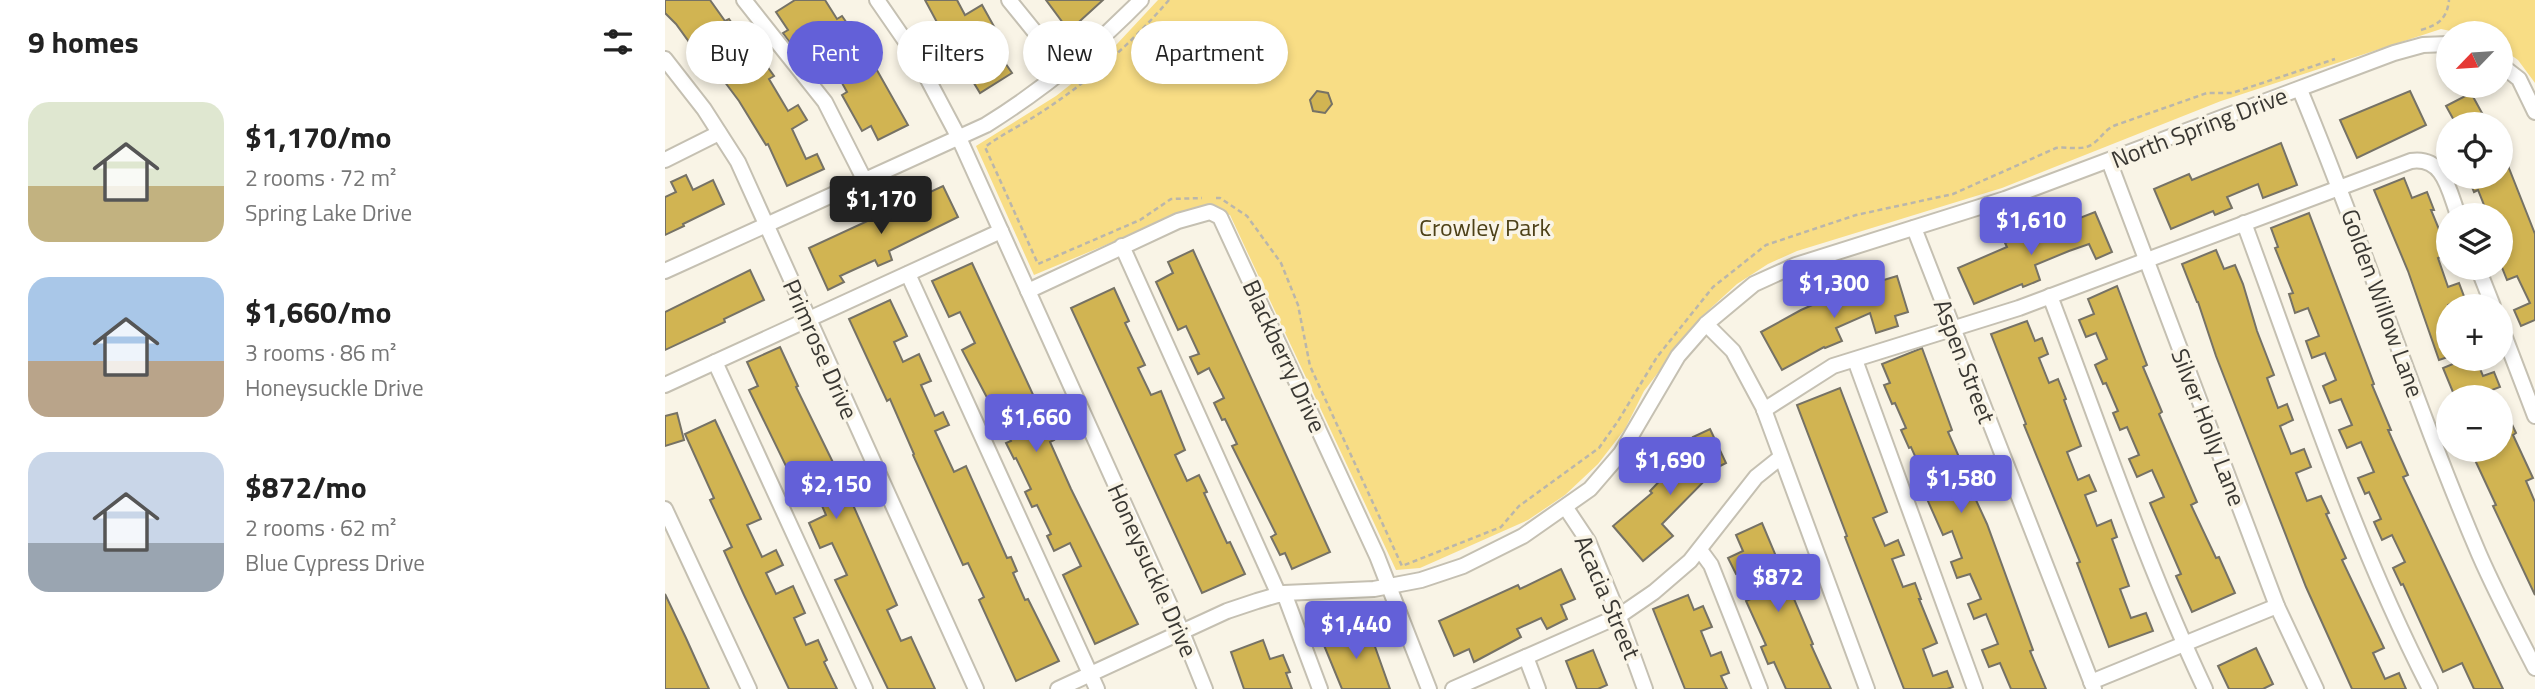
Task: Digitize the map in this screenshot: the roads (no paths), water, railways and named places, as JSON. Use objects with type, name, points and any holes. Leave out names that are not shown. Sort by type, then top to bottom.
[{"type":"street","points":[[744,0],[825,102],[865,181]]},
{"type":"street","name":"Honeysuckle Drive","points":[[877,0],[915,55],[959,138],[1182,632],[1205,689]]},
{"type":"street","points":[[1009,0],[1026,21]]},
{"type":"street","points":[[1117,25],[1141,0]]},
{"type":"street","name":"North Spring Drive","points":[[1058,689],[1227,611],[1282,594],[1390,587],[1421,580],[1463,566],[1523,536],[1590,489],[1621,453],[1678,356],[1706,324],[1755,285],[1796,265],[2005,199],[2300,90],[2394,52],[2436,44]]},
{"type":"street","name":"Primrose Drive","points":[[665,59],[704,109],[738,162],[976,689]]},
{"type":"street","points":[[2513,74],[2519,79],[2535,112]]},
{"type":"street","points":[[665,271],[959,138],[1019,104],[1044,84]]},
{"type":"street","name":"Golden Willow Lane","points":[[2300,90],[2340,187],[2431,433],[2480,556],[2535,668]]},
{"type":"street","points":[[665,160],[719,133]]},
{"type":"street","name":"Silver Holly Lane","points":[[2109,161],[2277,606],[2316,689]]},
{"type":"street","points":[[1764,410],[1791,395],[1821,372],[2050,296],[2411,161],[2431,162],[2442,172],[2454,203]]},
{"type":"street","name":"Blackberry Drive","points":[[1028,291],[1122,246],[1200,213],[1210,212],[1220,217],[1390,587],[1429,689]]},
{"type":"street","points":[[2244,223],[2370,561],[2404,639],[2430,689]]},
{"type":"street","name":"Aspen Street","points":[[1914,228],[2093,685]]},
{"type":"street","points":[[665,385],[1001,230]]},
{"type":"street","points":[[1122,246],[1282,594],[1320,689]]},
{"type":"street","points":[[908,274],[1097,689]]},
{"type":"street","points":[[2050,296],[2184,644],[2205,689]]},
{"type":"street","points":[[1706,324],[1733,351],[1764,410],[1867,689]]},
{"type":"street","points":[[2513,358],[2535,416]]},
{"type":"street","points":[[1855,360],[1975,689]]},
{"type":"street","points":[[715,362],[865,689]]},
{"type":"street","points":[[1453,689],[1619,616],[1654,592],[1690,561],[1756,477],[1781,457]]},
{"type":"street","name":"Acacia Street","points":[[1566,508],[1588,541],[1645,689]]},
{"type":"street","points":[[665,509],[749,689]]},
{"type":"street","points":[[1700,550],[1711,565],[1760,689]]},
{"type":"street","points":[[2093,685],[2277,606]]},
{"type":"street","points":[[1525,657],[1538,689]]},
{"type":"park label","name":"Crowley Park","points":[[1485,227]]}]
